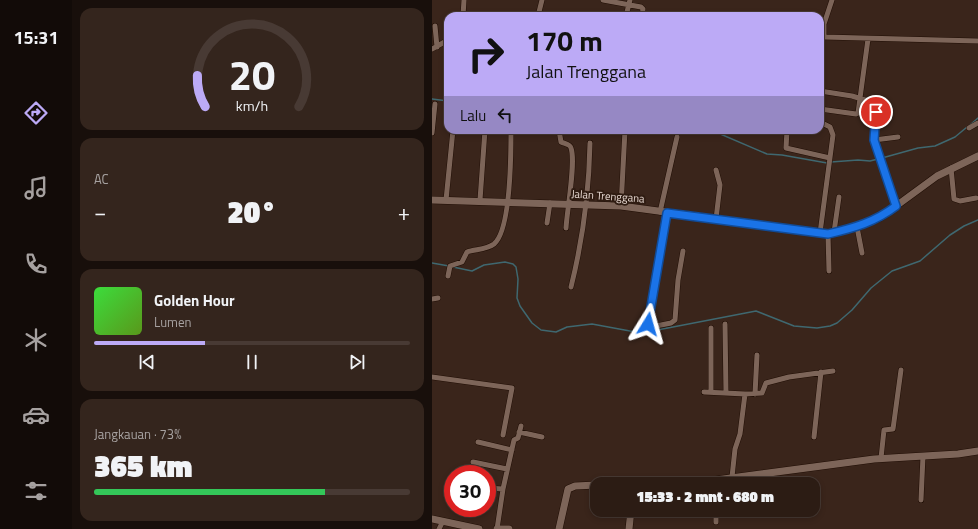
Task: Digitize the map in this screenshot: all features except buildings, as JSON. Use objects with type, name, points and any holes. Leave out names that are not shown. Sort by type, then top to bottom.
[{"type":"main road","name":"Jalan Trenggana","points":[[432,200],[480,200],[587,206],[621,206],[820,233],[831,233],[857,227],[876,220],[931,180],[951,168],[978,156]]},
{"type":"main road","points":[[732,477],[881,458],[978,451]]},
{"type":"main road","points":[[559,529],[568,489],[575,486],[590,486]]},
{"type":"main road","points":[[629,529],[630,517]]},
{"type":"main road","points":[[432,518],[479,529]]},
{"type":"main road","points":[[497,529],[509,529]]},
{"type":"street","points":[[463,12],[464,0]]},
{"type":"street","points":[[539,12],[542,0]]},
{"type":"street","points":[[602,0],[630,2],[641,7],[642,12]]},
{"type":"street","points":[[824,24],[832,0]]},
{"type":"street","points":[[627,12],[630,2]]},
{"type":"street","points":[[435,26],[435,48]]},
{"type":"street","points":[[824,37],[978,41]]},
{"type":"street","points":[[824,110],[858,113],[868,39]]},
{"type":"street","points":[[435,48],[444,42]]},
{"type":"street","points":[[824,92],[860,98],[875,103],[874,140],[896,206]]},
{"type":"street","points":[[432,133],[435,104]]},
{"type":"street","points":[[969,128],[978,123]]},
{"type":"street","points":[[820,233],[833,133],[827,125],[824,124]]},
{"type":"street","points":[[446,200],[453,134]]},
{"type":"street","points":[[480,200],[485,134]]},
{"type":"street","points":[[448,276],[450,266],[462,262],[467,252],[490,247],[498,240],[504,227],[511,134]]},
{"type":"street","points":[[560,134],[561,142],[571,146],[572,149],[566,228]]},
{"type":"street","points":[[621,206],[625,134]]},
{"type":"street","points":[[787,134],[786,148],[830,158]]},
{"type":"street","points":[[874,140],[898,137]]},
{"type":"street","points":[[677,138],[664,212],[648,324],[651,327],[671,323],[675,320],[678,280],[683,251]]},
{"type":"street","points":[[571,287],[579,253],[587,206],[590,143]]},
{"type":"street","points":[[951,168],[954,200],[960,201],[976,198]]},
{"type":"street","points":[[716,170],[720,185],[716,219]]},
{"type":"street","points":[[829,271],[831,233],[839,197]]},
{"type":"street","points":[[547,223],[550,203]]},
{"type":"street","points":[[857,227],[862,253]]},
{"type":"street","points":[[432,299],[438,298]]},
{"type":"street","points":[[725,324],[726,393]]},
{"type":"street","points":[[711,328],[711,392]]},
{"type":"street","points":[[755,394],[757,355]]},
{"type":"street","points":[[881,458],[884,430],[893,429],[901,370]]},
{"type":"street","points":[[704,392],[745,394],[762,393],[766,383],[789,377],[833,371]]},
{"type":"street","points":[[814,437],[821,372]]},
{"type":"street","points":[[432,377],[512,388],[503,435]]},
{"type":"street","points":[[732,477],[735,449],[740,434],[745,394]]},
{"type":"street","points":[[497,529],[507,469],[521,426]]},
{"type":"street","points":[[519,432],[542,437]]},
{"type":"street","points":[[478,442],[512,450]]},
{"type":"street","points":[[921,500],[923,456]]},
{"type":"street","points":[[473,462],[507,469]]},
{"type":"street","points":[[496,489],[503,489]]},
{"type":"street","points":[[716,517],[716,522]]},
{"type":"street","points":[[439,529],[443,521]]},
{"type":"waterway","points":[[432,99],[444,100]]},
{"type":"waterway","points":[[970,125],[978,118]]},
{"type":"waterway","points":[[882,158],[918,148],[935,146],[955,137],[967,127]]},
{"type":"waterway","points":[[720,134],[767,154],[782,155],[827,163]]},
{"type":"waterway","points":[[831,162],[858,160],[870,161],[878,159]]},
{"type":"waterway","points":[[453,267],[472,271],[484,265],[505,262],[513,264],[516,267],[518,279],[517,298],[520,306],[532,323],[541,330],[556,332],[567,327],[592,324],[630,331],[647,332],[756,311],[794,326],[817,328],[830,326],[837,323],[852,310],[871,288],[892,271],[920,261],[950,235],[964,226],[978,220]]},
{"type":"waterway","points":[[432,263],[449,266]]},
{"type":"route","points":[[648,324],[667,213],[828,234],[849,230],[876,220],[896,206],[874,140],[876,112]]}]
